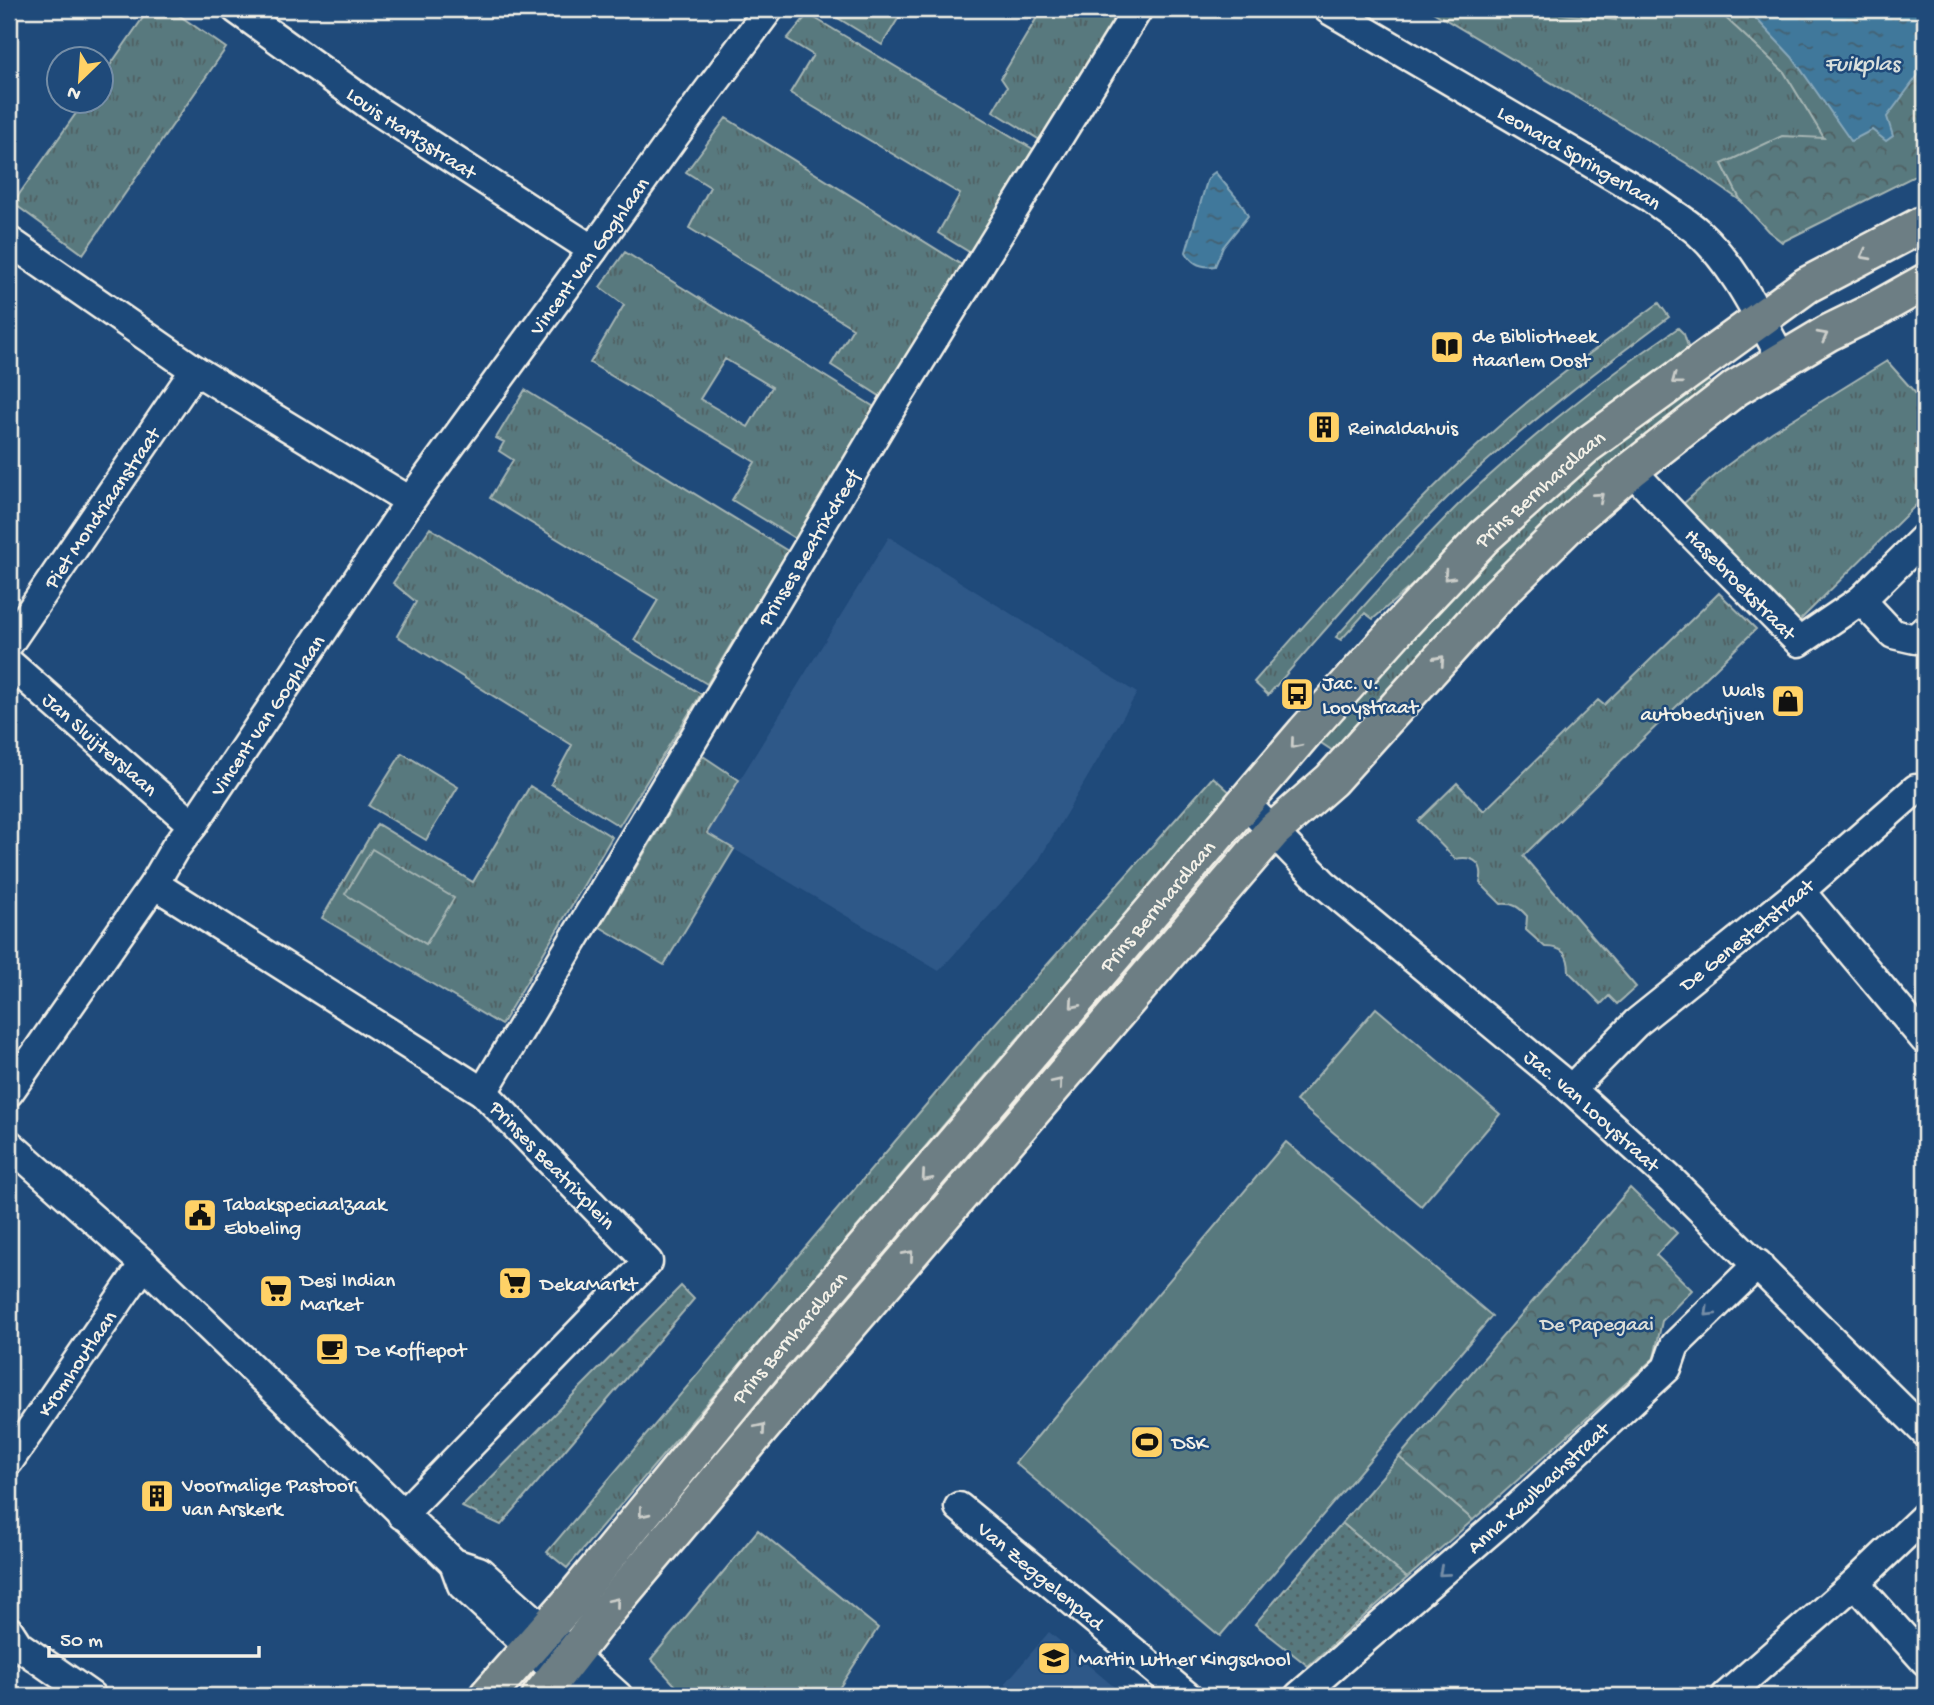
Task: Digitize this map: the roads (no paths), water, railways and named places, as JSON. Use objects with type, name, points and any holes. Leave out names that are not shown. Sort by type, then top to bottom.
[{"type":"main road","name":"Prins Bernhardlaan","points":[[487,1696],[571,1601],[769,1359],[1305,732],[1484,537],[1587,445],[1807,285],[1925,223]]},
{"type":"main road","name":"Prins Bernhardlaan","points":[[563,1680],[597,1623],[1273,831],[1331,780],[1497,596],[1579,515],[1631,470],[1736,388],[1782,359],[1925,282]]},
{"type":"street","name":"Louis Hartzstraat","points":[[236,9],[375,109],[593,250]]},
{"type":"street","name":"Vincent van Goghlaan","points":[[193,825],[410,501],[769,9]]},
{"type":"street","name":"Prinses Beatrixdreef","points":[[484,1092],[891,408],[1138,9]]},
{"type":"street","name":"Leonard Springerlaan","points":[[1328,9],[1651,198],[1698,232],[1732,272],[1782,359]]},
{"type":"street","points":[[9,241],[195,370],[410,501]]},
{"type":"street","name":"Piet Mondriaanstraat","points":[[9,643],[195,370]]},
{"type":"street","name":"Hasebroekstraat","points":[[1631,470],[1799,642],[1861,600],[1925,537]]},
{"type":"street","points":[[1861,600],[1893,634],[1915,639],[1925,630]]},
{"type":"street","name":"Jan Sluijterslaan","points":[[9,663],[193,825]]},
{"type":"street","name":"De Genestetstraat","points":[[1571,1088],[1636,1023],[1800,891],[1916,789],[1925,789]]},
{"type":"street","name":"Jac. van Looystraat","points":[[1245,803],[1324,884],[1571,1088],[1672,1181],[1925,1432]]},
{"type":"street","points":[[9,1092],[193,825]]},
{"type":"street","name":"Prinses Beatrixplein","points":[[154,884],[484,1092],[648,1262],[402,1515]]},
{"type":"street","points":[[1800,891],[1925,1040]]},
{"type":"street","points":[[9,1144],[144,1264],[454,1563],[479,1571],[537,1639],[563,1680],[618,1696]]},
{"type":"street","name":"Kromhoutlaan","points":[[9,1461],[144,1264]]},
{"type":"street","name":"Anna Kaulbachstraat","points":[[1299,1696],[1511,1513],[1667,1368],[1675,1345],[1758,1264]]},
{"type":"street","name":"Van Zeggelenpad","points":[[959,1507],[1187,1696]]},
{"type":"street","points":[[1726,1696],[1855,1583],[1925,1516]]},
{"type":"street","points":[[454,1563],[462,1585],[489,1611],[537,1639]]},
{"type":"street","points":[[1855,1583],[1925,1661]]},
{"type":"street","points":[[9,1631],[18,1644],[91,1696]]},
{"type":"water","name":"Fuikplas","points":[[1747,9],[1925,9],[1925,66],[1887,117],[1893,136],[1886,141],[1872,130],[1851,141],[1792,57]]},
{"type":"water","points":[[1215,172],[1241,203],[1248,216],[1223,247],[1215,266],[1206,266],[1194,262],[1186,252],[1207,181]]},
{"type":"place","name":"de Bibliotheek Haarlem Oost","points":[[1447,347]]},
{"type":"place","name":"Reinaldahuis","points":[[1324,427]]},
{"type":"place","name":"Jac. v. Looystraat","points":[[1297,694]]},
{"type":"place","name":"Wals autobedrijven","points":[[1788,701]]},
{"type":"place","name":"Tabakspeciaalzaak Ebbeling","points":[[200,1215]]},
{"type":"place","name":"DekaMarkt","points":[[515,1283]]},
{"type":"place","name":"Desi Indian Market","points":[[276,1291]]},
{"type":"place","name":"De Koffiepot","points":[[332,1349]]},
{"type":"place","name":"DSK","points":[[1147,1442]]},
{"type":"place","name":"Voormalige Pastoor van Arskerk","points":[[157,1496]]},
{"type":"place","name":"Martin Luther Kingschool","points":[[1054,1658]]},
{"type":"park label","name":"De Papegaai","points":[[1597,1323]]}]
